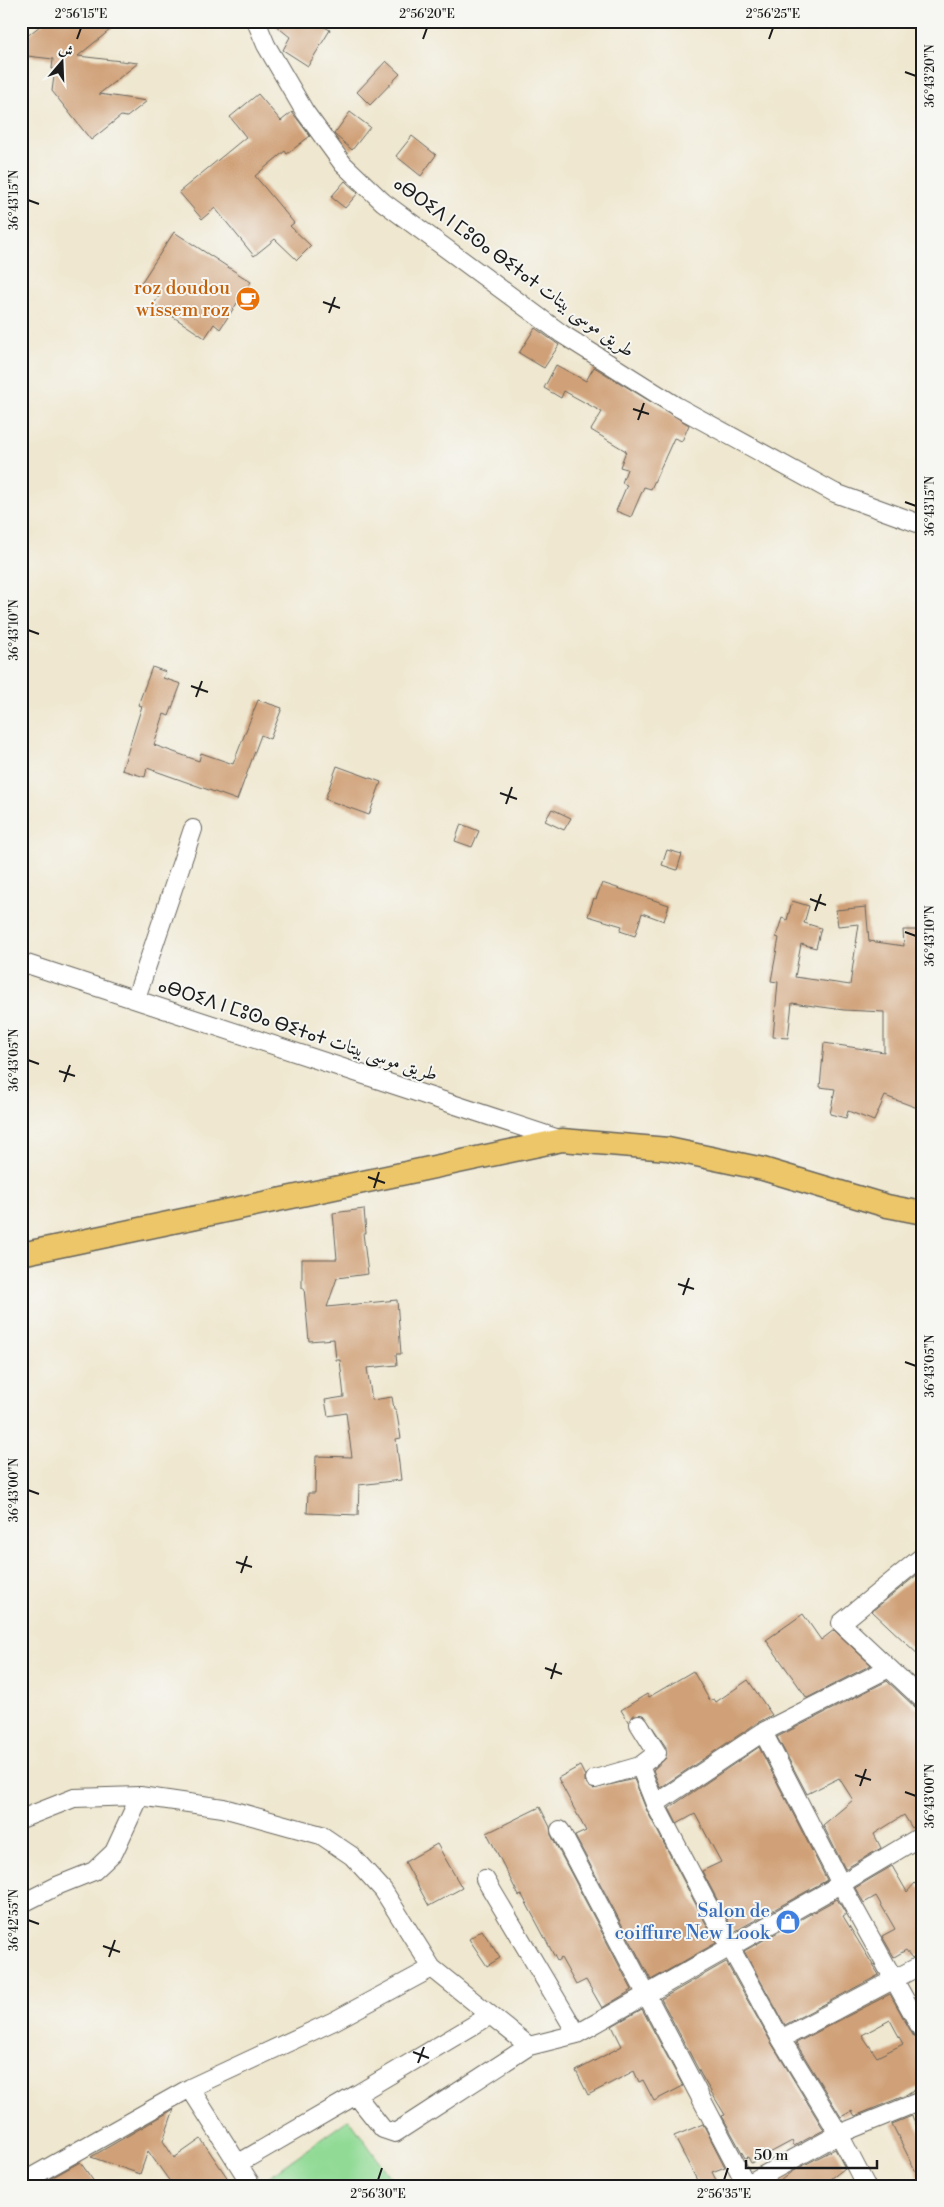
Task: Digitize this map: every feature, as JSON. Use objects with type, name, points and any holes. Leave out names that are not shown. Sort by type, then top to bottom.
[{"type":"main road","points":[[21,1254],[562,1140],[668,1149],[764,1169],[887,1206],[923,1213]]},
{"type":"street","name":"ⴰⴱⵔⵉⴷ ⵏ ⵎⵓⵙⴰ ⴱⵉⵜⴰⵜ طريق موسى بيتات","points":[[256,21],[266,45],[305,112],[343,164],[383,202],[562,334],[676,406],[834,493],[923,525]]},
{"type":"street","points":[[136,998],[193,829]]},
{"type":"street","name":"ⴰⴱⵔⵉⴷ ⵏ ⵎⵓⵙⴰ ⴱⵉⵜⴰⵜ طريق موسى بيتات","points":[[21,962],[136,998],[562,1140]]},
{"type":"street","points":[[920,1564],[841,1623],[923,1700]]},
{"type":"street","points":[[654,1804],[763,1732],[889,1668]]},
{"type":"street","points":[[595,1779],[640,1766],[657,1753],[639,1724]]},
{"type":"street","points":[[763,1732],[840,1884],[923,2032]]},
{"type":"street","points":[[640,1766],[654,1804],[730,1947],[781,2039],[839,2134],[866,2186]]},
{"type":"street","points":[[21,1904],[59,1884],[94,1871],[114,1852],[140,1796]]},
{"type":"street","points":[[21,1819],[74,1798],[140,1796],[223,1808],[321,1836],[352,1856],[383,1890],[432,1968],[529,2046]]},
{"type":"street","points":[[560,1830],[745,2185],[839,2134],[923,2100]]},
{"type":"street","points":[[356,2095],[383,2129],[395,2133],[529,2046],[577,2034],[923,1835]]},
{"type":"street","points":[[485,1879],[577,2034]]},
{"type":"street","points":[[781,2039],[923,1964]]},
{"type":"street","points":[[21,2183],[190,2088],[334,2022],[432,1968]]},
{"type":"street","points":[[238,2163],[490,2016]]},
{"type":"street","points":[[190,2088],[252,2186]]},
{"type":"green space","points":[[349,2119],[397,2186],[257,2186],[257,2185]]},
{"type":"building","points":[[46,21],[121,21],[78,56],[138,63],[99,94],[147,101],[127,117],[121,116],[91,140],[52,91],[55,69],[52,69],[53,59],[27,56],[21,49],[21,41]]},
{"type":"building","points":[[270,21],[314,21],[330,30],[308,66],[283,50],[290,37]]},
{"type":"building","points":[[386,61],[400,74],[370,105],[357,92]]},
{"type":"building","points":[[258,94],[281,121],[292,112],[310,136],[287,154],[285,151],[255,176],[294,223],[290,226],[311,246],[297,260],[275,239],[254,256],[215,208],[202,219],[179,192],[246,137],[230,117]]},
{"type":"building","points":[[350,112],[370,127],[352,150],[334,134]]},
{"type":"building","points":[[412,136],[436,155],[421,176],[396,156]]},
{"type":"building","points":[[345,181],[358,193],[345,208],[331,197]]},
{"type":"building","points":[[174,232],[251,282],[220,329],[214,324],[205,338],[154,304],[159,296],[141,283]]},
{"type":"building","points":[[535,328],[559,345],[544,368],[519,353]]},
{"type":"building","points":[[556,365],[586,381],[594,367],[689,425],[682,441],[674,438],[651,489],[644,487],[631,517],[616,511],[627,485],[622,483],[627,469],[620,467],[626,451],[591,430],[602,412],[564,391],[561,398],[544,388]]},
{"type":"building","points":[[152,667],[166,672],[163,678],[181,684],[169,716],[164,714],[154,745],[199,761],[201,753],[233,764],[258,700],[282,708],[270,739],[261,735],[237,800],[147,768],[145,777],[122,770],[142,706],[138,705]]},
{"type":"building","points":[[337,766],[381,782],[369,815],[325,799]]},
{"type":"building","points":[[552,809],[571,818],[564,830],[545,821]]},
{"type":"building","points":[[461,824],[479,831],[472,847],[455,841]]},
{"type":"building","points":[[667,850],[682,854],[677,870],[662,865]]},
{"type":"building","points":[[602,883],[669,905],[664,921],[642,913],[635,936],[620,931],[622,926],[588,916],[594,898],[596,899]]},
{"type":"building","points":[[792,901],[809,906],[804,923],[821,928],[816,948],[801,944],[795,977],[850,985],[859,924],[838,926],[836,910],[866,907],[869,941],[904,946],[903,930],[923,930],[923,1110],[885,1096],[874,1121],[848,1111],[846,1118],[830,1114],[835,1089],[820,1087],[824,1043],[884,1052],[884,1012],[844,1010],[792,1003],[788,1038],[773,1037],[778,982],[771,981],[779,938],[776,937],[782,918],[787,920]]},
{"type":"building","points":[[364,1209],[366,1233],[363,1233],[368,1274],[337,1278],[327,1307],[397,1300],[401,1354],[396,1354],[397,1365],[367,1368],[372,1400],[392,1397],[394,1409],[396,1409],[401,1438],[396,1439],[401,1480],[359,1485],[358,1515],[307,1513],[308,1493],[315,1493],[316,1456],[352,1457],[346,1413],[328,1416],[325,1400],[344,1397],[340,1360],[336,1360],[334,1339],[309,1341],[304,1288],[302,1288],[302,1259],[337,1259],[333,1213]]},
{"type":"building","points":[[923,1570],[923,1659],[872,1611]]},
{"type":"building","points":[[803,1614],[821,1640],[834,1630],[871,1665],[807,1698],[766,1640]]},
{"type":"building","points":[[693,1671],[710,1701],[714,1699],[716,1702],[748,1680],[772,1715],[660,1788],[653,1770],[666,1758],[666,1747],[644,1715],[634,1715],[629,1723],[621,1710],[647,1694],[649,1697]]},
{"type":"building","points":[[887,1681],[916,1708],[923,1710],[923,1821],[912,1828],[904,1815],[874,1834],[881,1848],[845,1869],[823,1825],[853,1800],[839,1778],[807,1794],[777,1737]]},
{"type":"building","points":[[759,1747],[827,1880],[734,1932],[702,1871],[721,1862],[695,1814],[677,1824],[669,1808]]},
{"type":"building","points":[[580,1766],[585,1776],[585,1782],[593,1789],[634,1779],[646,1809],[716,1943],[651,1980],[575,1836],[586,1831],[558,1778]]},
{"type":"building","points":[[540,1807],[550,1827],[551,1835],[632,1990],[602,2008],[586,1980],[576,1985],[561,1958],[557,1961],[522,1895],[519,1896],[487,1833]]},
{"type":"building","points":[[437,1844],[462,1888],[429,1906],[405,1862]]},
{"type":"building","points":[[892,1866],[907,1892],[915,1883],[923,1890],[923,1953],[912,1958],[906,1950],[894,1957],[882,1936],[895,1929],[876,1896],[864,1903],[855,1888]]},
{"type":"building","points":[[837,1899],[846,1914],[843,1916],[879,1975],[785,2025],[744,1951]]},
{"type":"building","points":[[482,1930],[500,1958],[487,1966],[469,1939]]},
{"type":"building","points":[[726,1962],[772,2044],[824,2130],[794,2146],[792,2141],[751,2163],[748,2157],[745,2158],[722,2116],[725,2115],[661,1999]]},
{"type":"building","points":[[890,1994],[914,2037],[923,2043],[923,2084],[904,2096],[855,2116],[852,2111],[841,2117],[796,2043]],"holes":[[[890,2020],[903,2044],[877,2057],[862,2035]]]},
{"type":"building","points":[[642,2009],[683,2086],[654,2101],[643,2080],[639,2082],[634,2071],[588,2095],[576,2071],[622,2046],[612,2026]]},
{"type":"building","points":[[174,2109],[163,2141],[174,2158],[201,2139],[233,2186],[173,2186],[148,2151],[140,2174],[91,2157]]},
{"type":"building","points":[[912,2116],[923,2139],[923,2186],[892,2124]]},
{"type":"building","points":[[703,2124],[725,2167],[712,2172],[719,2186],[700,2186],[674,2136]]},
{"type":"building","points":[[835,2149],[845,2168],[822,2186],[774,2186],[791,2172]]},
{"type":"building","points":[[80,2162],[97,2186],[40,2186],[46,2181]]},
{"type":"place","name":"roz doudou wissem roz","points":[[248,299]]},
{"type":"place","name":"Salon de coiffure New Look","points":[[788,1922]]}]
